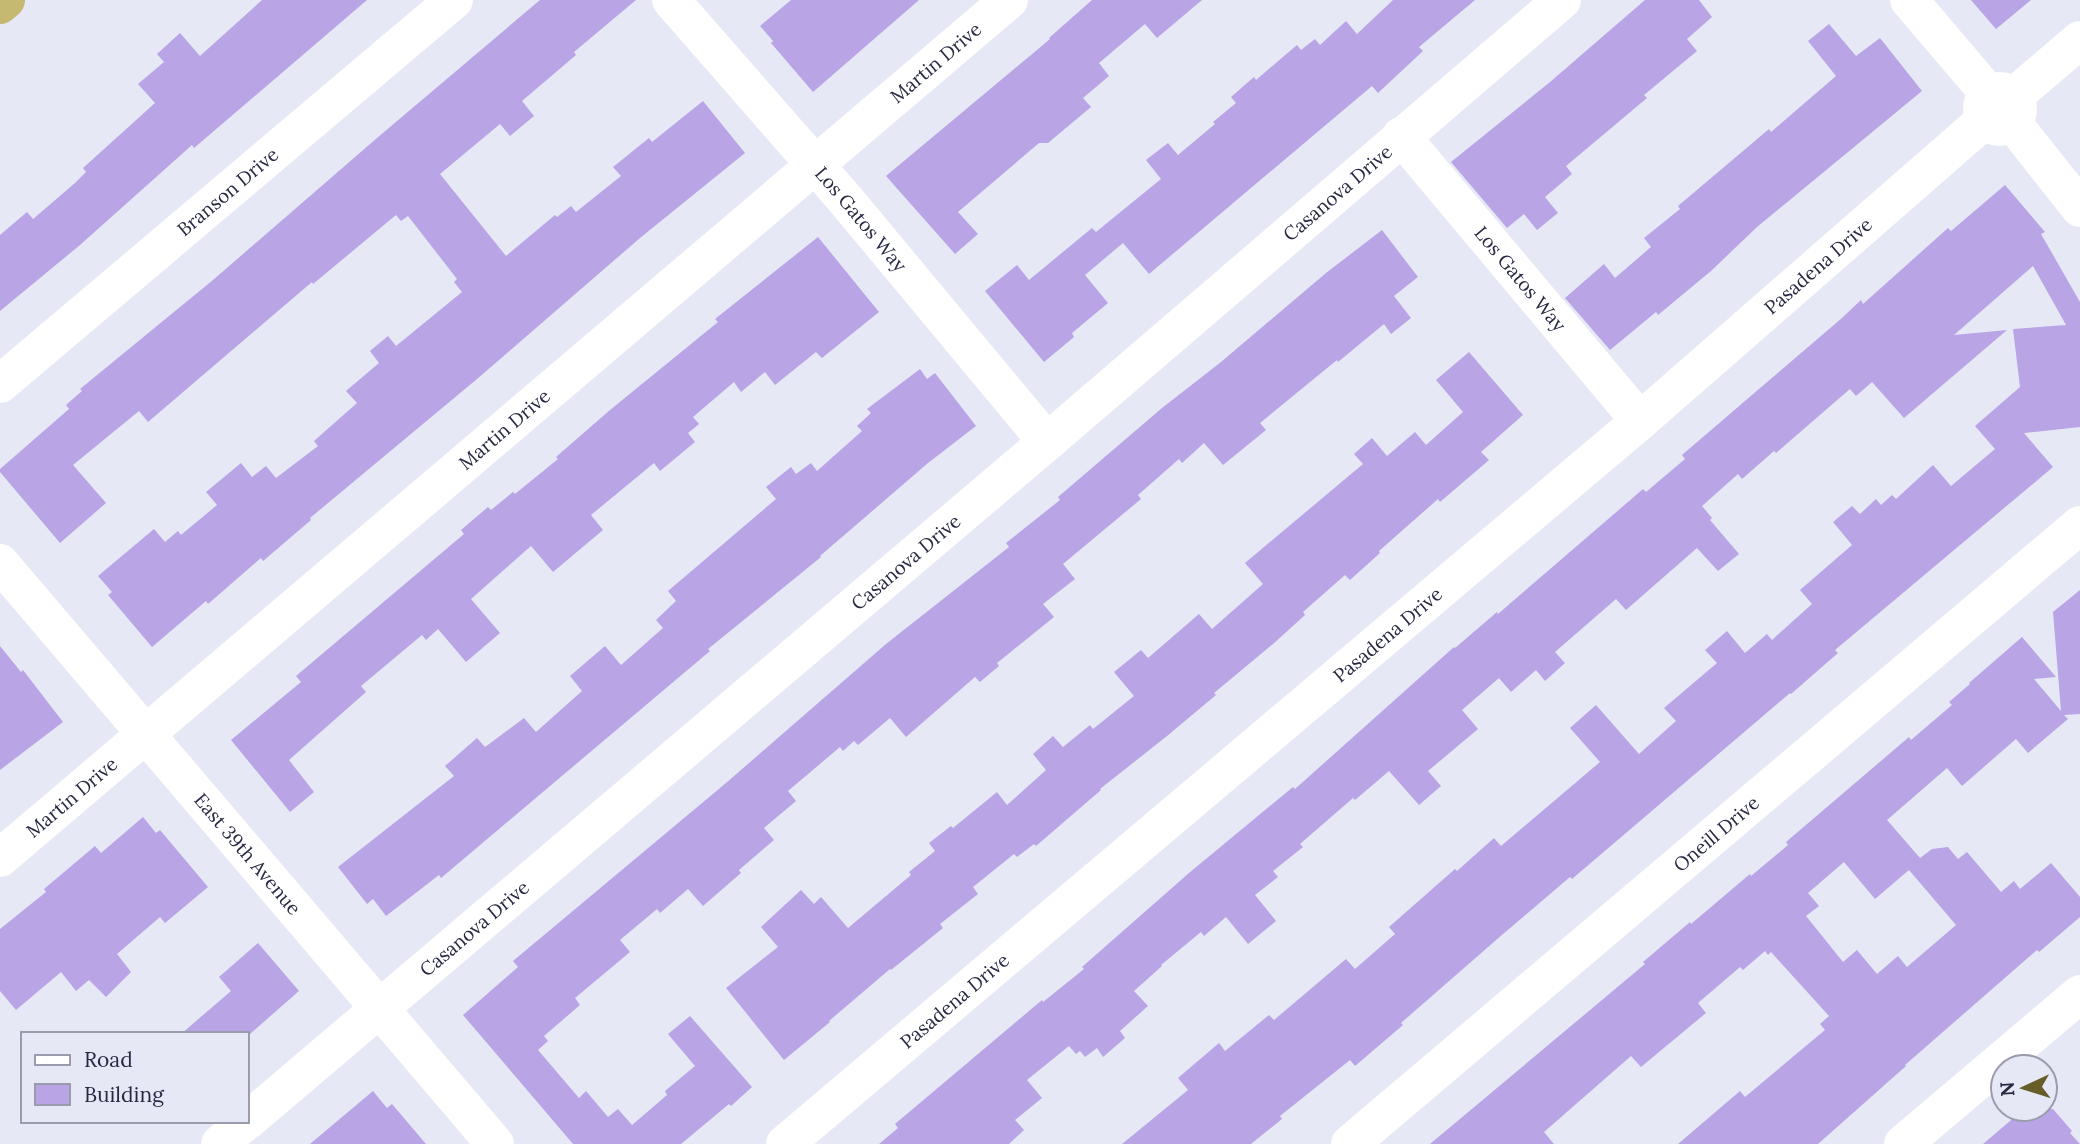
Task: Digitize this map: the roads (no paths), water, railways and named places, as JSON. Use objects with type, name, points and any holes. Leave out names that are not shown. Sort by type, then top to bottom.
[{"type":"highway","points":[[0,5],[6,0]]},
{"type":"street","name":"Branson Drive","points":[[0,384],[454,0]]},
{"type":"street","name":"Los Gatos Way","points":[[671,0],[844,198],[1047,442]]},
{"type":"street","name":"Martin Drive","points":[[0,858],[1009,0]]},
{"type":"street","name":"Casanova Drive","points":[[248,1120],[1047,442],[1562,0]]},
{"type":"street","points":[[1909,0],[2080,208]]},
{"type":"street","name":"Pasadena Drive","points":[[785,1144],[1640,421],[2080,40]]},
{"type":"street","name":"Los Gatos Way","points":[[1401,136],[1640,421]]},
{"type":"street","name":"Oneill Drive","points":[[1350,1144],[2080,524]]},
{"type":"street","name":"East 39th Avenue","points":[[0,563],[495,1144]]},
{"type":"street","points":[[1903,1144],[2080,994]]},
{"type":"street","name":"Casanova Drive","points":[[220,1144],[245,1123]]}]
